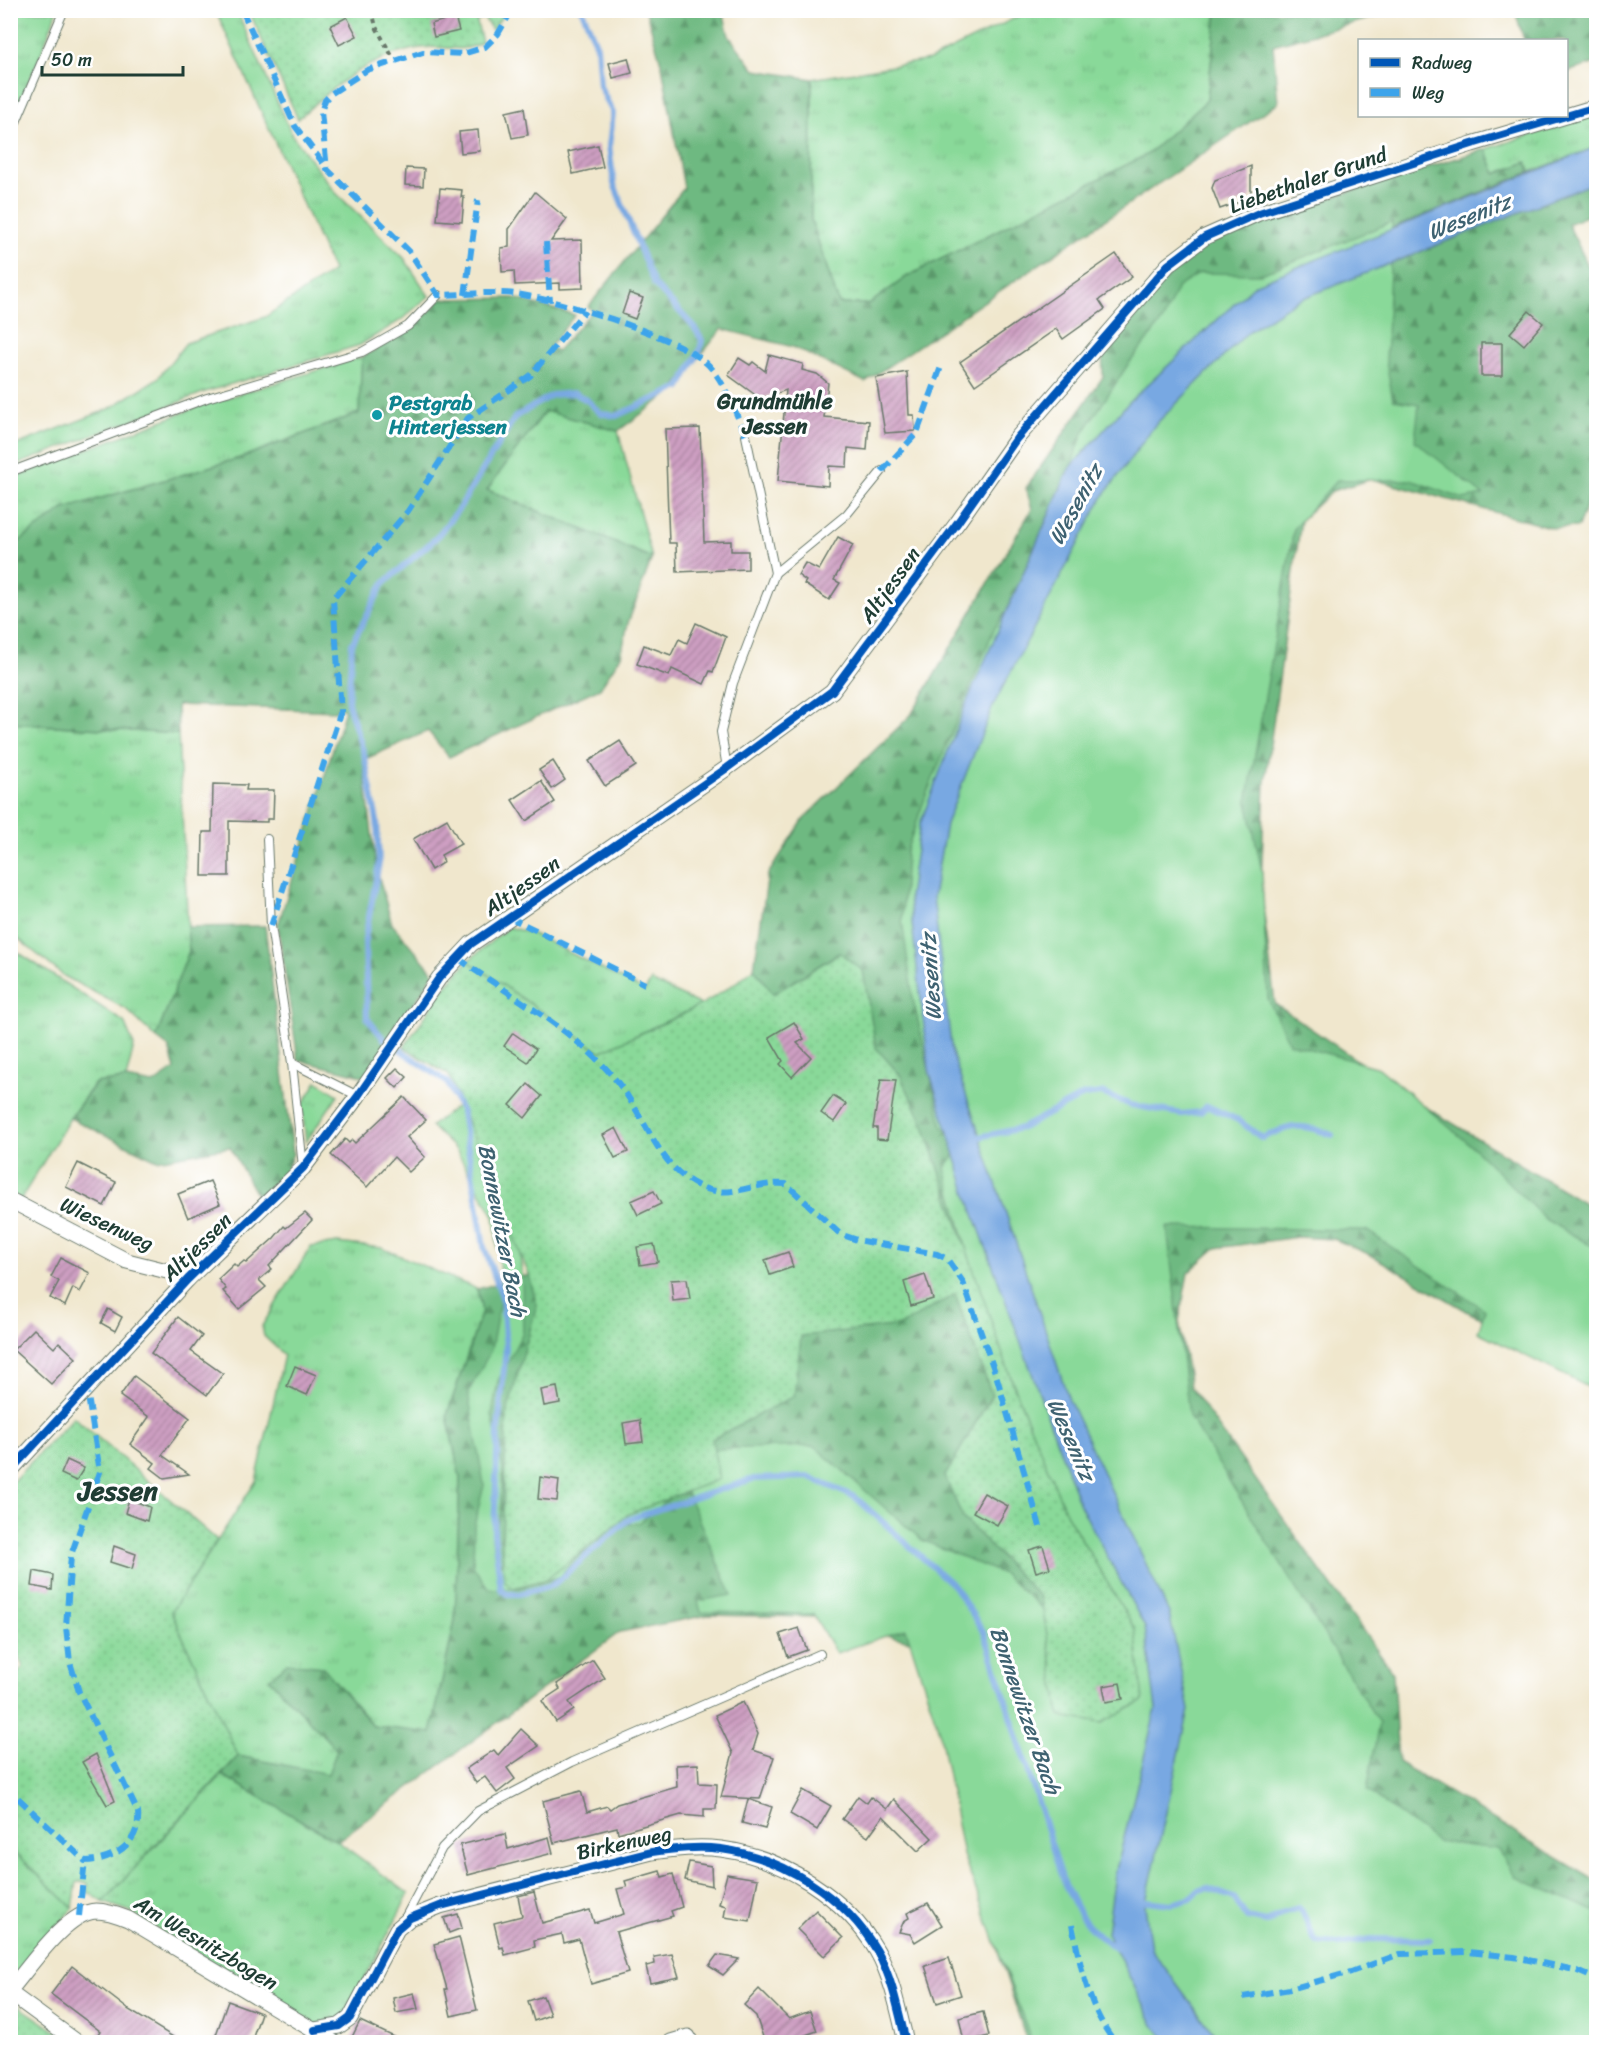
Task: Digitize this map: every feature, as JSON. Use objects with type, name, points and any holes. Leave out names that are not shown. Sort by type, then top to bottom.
[{"type":"street","name":"Liebethaler Grund","points":[[1568,116],[1596,107]]},
{"type":"street","name":"Liebethaler Grund","points":[[1079,364],[1168,265],[1205,237],[1259,213],[1564,117]]},
{"type":"street","name":"Altjessen","points":[[10,1471],[188,1279],[303,1168],[358,1096],[439,978],[471,944],[727,768],[832,691],[958,522],[1017,438],[1079,364]]},
{"type":"street","name":"Wiesenweg","points":[[10,1200],[126,1261],[175,1273],[188,1279]]},
{"type":"street","name":"Birkenweg","points":[[403,1922],[440,1906],[652,1852],[687,1848],[721,1849],[752,1856],[808,1881],[843,1908],[865,1933],[878,1953],[889,1982],[906,2043]]},
{"type":"street","name":"Am Wesnitzbogen","points":[[10,1991],[60,1932],[80,1916],[95,1911],[105,1912],[129,1919],[333,2043]]},
{"type":"street","points":[[315,2030],[339,2026],[350,2018],[403,1922]]},
{"type":"street","points":[[10,1991],[77,2043]]},
{"type":"street","points":[[671,2043],[688,2037],[690,2043]]},
{"type":"lane","points":[[10,136],[64,10]]},
{"type":"lane","points":[[10,472],[207,398],[362,352],[408,326],[438,295]]},
{"type":"lane","points":[[746,436],[775,573]]},
{"type":"lane","points":[[727,768],[721,732],[733,683],[775,573],[847,514],[882,471]]},
{"type":"lane","points":[[267,839],[271,926],[292,1063],[303,1168]]},
{"type":"lane","points":[[292,1063],[358,1096]]},
{"type":"lane","points":[[403,1922],[442,1848],[478,1811],[572,1762],[820,1654]]},
{"type":"path","points":[[372,10],[376,27],[392,56]]},
{"type":"green space","points":[[11,11],[57,11],[39,59],[11,120]]},
{"type":"green space","points":[[216,11],[237,11],[292,135],[336,193],[404,258],[429,296],[401,320],[360,345],[205,392],[11,467],[11,447],[109,409],[158,378],[186,343],[265,317],[333,271]]},
{"type":"green space","points":[[249,11],[474,11],[482,42],[459,49],[420,48],[385,58],[353,74],[298,119]]},
{"type":"green space","points":[[474,11],[506,11],[492,30],[484,18],[476,21]]},
{"type":"green space","points":[[646,11],[723,11],[729,36],[755,70],[812,79],[811,220],[839,304],[869,304],[908,276],[1148,154],[1207,100],[1217,11],[1398,11],[1273,45],[1278,103],[865,382],[793,347],[722,329],[670,393],[618,431],[545,411],[487,490],[652,558],[628,623],[621,656],[600,688],[449,757],[428,731],[363,760],[376,867],[392,924],[434,973],[366,1077],[298,1060],[278,925],[345,710],[337,707],[336,711],[177,705],[178,734],[11,723],[10,548],[64,509],[240,458],[359,413],[362,357],[411,330],[441,299],[514,298],[575,315],[550,346],[557,351],[593,310],[588,307],[684,188],[662,66]]},
{"type":"green space","points":[[1029,11],[1217,11],[1207,100],[1148,154],[908,276],[869,304],[839,304],[811,220],[812,79],[930,60]]},
{"type":"green space","points":[[1515,11],[1596,11],[1596,63],[1568,72],[1568,39],[1524,39]]},
{"type":"green space","points":[[1596,115],[1596,147],[1530,172],[1527,162],[1496,174],[1486,149]]},
{"type":"green space","points":[[1486,149],[1496,174],[1527,162],[1530,172],[1256,284],[1130,401],[1069,469],[967,701],[1080,1505],[1169,2042],[1027,2042],[975,1879],[922,1644],[814,1617],[708,1615],[620,1632],[337,1841],[222,1775],[238,1756],[328,1774],[337,1750],[269,1679],[287,1663],[323,1667],[373,1726],[431,1733],[455,1620],[460,1478],[447,1415],[482,1311],[477,1289],[529,1275],[537,1305],[507,1413],[502,1541],[504,1580],[547,1579],[629,1514],[712,1439],[794,1396],[801,1336],[901,1325],[955,1294],[992,1395],[945,1476],[963,1518],[1041,1598],[1060,1716],[1067,1515],[1014,1387],[923,1123],[900,1075],[876,1048],[863,971],[839,953],[773,994],[754,968],[768,874],[804,819],[911,715],[1032,509],[1026,488],[1103,377],[1102,350],[1173,271],[1208,244],[1260,220]]},
{"type":"green space","points":[[1596,182],[1596,212],[1568,224],[1596,282],[1596,479],[1578,527],[1553,528],[1372,479],[1332,491],[1301,520],[1265,782],[1261,888],[1275,1004],[1424,1106],[1596,1210],[1596,1372],[1579,1359],[1472,1314],[1371,1255],[1334,1239],[1298,1237],[1216,1248],[1188,1273],[1179,1321],[1190,1387],[1393,1673],[1398,1762],[1596,1881],[1596,2042],[1189,1710],[1069,1400],[1296,301]]},
{"type":"green space","points":[[1392,222],[1386,362],[1393,400],[1419,404],[1415,441],[1483,495],[1463,499],[1411,480],[1337,480],[1294,528],[1247,802],[1262,871],[1268,999],[1289,1043],[1379,1068],[1475,1149],[1546,1220],[1596,1248],[1596,1391],[1478,1332],[1485,1310],[1366,1230],[1167,1227],[1189,1416],[1379,1723],[1367,1790],[1437,1842],[1498,1849],[1516,1877],[1596,1912],[1596,2042],[1032,2042],[963,1855],[940,1734],[906,1629],[836,1653],[813,1614],[701,1612],[698,1601],[732,1595],[684,1486],[639,1523],[604,1526],[559,1577],[519,1588],[489,1589],[473,1566],[474,1526],[484,1485],[468,1393],[491,1350],[502,1289],[494,1216],[456,1150],[431,1126],[465,1100],[515,1211],[522,1273],[523,1332],[498,1381],[492,1414],[503,1469],[500,1515],[492,1538],[495,1558],[505,1565],[717,1449],[814,1446],[922,1540],[1003,1574],[1051,1616],[1053,1486],[978,1292],[945,1168],[958,1150],[955,1138],[942,1126],[913,999],[902,920],[906,852],[925,798],[994,629],[1031,575],[1083,433],[1127,366],[1163,320],[1178,287],[1200,273],[1261,274]]},
{"type":"green space","points":[[362,357],[359,413],[240,458],[64,509],[11,548],[11,478],[206,404]]},
{"type":"green space","points":[[546,411],[618,431],[652,558],[486,489]]},
{"type":"green space","points":[[10,723],[178,734],[189,951],[156,1038],[126,1009],[64,976],[11,933]]},
{"type":"green space","points":[[265,926],[293,1153],[287,1170],[258,1198],[230,1147],[157,1160],[70,1118],[96,1083],[126,1079],[153,1084],[175,1069],[169,1048],[156,1038],[189,951],[187,927]]},
{"type":"green space","points":[[509,927],[533,934],[645,991],[651,981],[701,1005],[600,1052],[468,961]]},
{"type":"green space","points":[[10,947],[124,1022],[134,1046],[126,1079],[95,1083],[70,1118],[21,1199],[10,1193]]},
{"type":"green space","points":[[840,953],[863,971],[876,1048],[900,1075],[923,1123],[1014,1387],[1067,1515],[1135,1629],[1143,1701],[1102,1723],[1060,1716],[1041,1598],[963,1518],[945,1476],[992,1395],[955,1294],[901,1325],[801,1336],[794,1396],[712,1439],[719,1479],[629,1514],[547,1579],[513,1588],[504,1580],[502,1541],[507,1413],[537,1305],[529,1275],[449,1075],[404,1047],[445,987],[468,961],[600,1052],[700,1005],[737,982],[754,968],[773,994]]},
{"type":"green space","points":[[317,1081],[338,1095],[306,1142],[302,1106]]},
{"type":"green space","points":[[337,1243],[382,1248],[477,1289],[482,1311],[447,1415],[460,1478],[455,1620],[431,1734],[373,1726],[323,1667],[269,1679],[338,1750],[328,1775],[238,1756],[171,1612],[256,1481],[284,1355],[264,1336],[262,1326],[311,1247]]},
{"type":"green space","points":[[74,1417],[217,1540],[171,1612],[238,1756],[103,1902],[88,1892],[88,1883],[77,1882],[73,1908],[11,1849],[11,1681],[23,1667],[11,1639],[11,1483]]},
{"type":"green space","points":[[222,1775],[337,1841],[409,1894],[352,2003],[344,2016],[336,2022],[315,2024],[129,1911],[103,1902]]},
{"type":"green space","points":[[11,1849],[73,1908],[11,1979]]},
{"type":"green space","points":[[11,2001],[72,2042],[11,2042]]},
{"type":"water","name":"Wesenitz","points":[[1596,147],[1596,182],[1296,301],[1248,332],[1155,425],[1102,498],[993,706],[946,824],[933,897],[952,1053],[1069,1400],[1169,1613],[1189,1710],[1145,1906],[1151,1949],[1220,2042],[1169,2042],[1155,2027],[1107,1933],[1115,1874],[1156,1709],[1145,1627],[1080,1505],[968,1198],[929,1070],[909,897],[920,824],[967,701],[1069,469],[1130,401],[1256,284]]},
{"type":"building","points":[[347,17],[357,36],[339,45],[330,26]]},
{"type":"building","points":[[455,17],[459,31],[434,37],[431,24]]},
{"type":"building","points":[[628,58],[632,73],[613,78],[609,63]]},
{"type":"building","points":[[524,108],[528,135],[512,138],[506,112]]},
{"type":"building","points":[[478,130],[480,151],[461,153],[459,132]]},
{"type":"building","points":[[598,145],[603,167],[573,174],[568,152]]},
{"type":"building","points":[[1251,166],[1251,198],[1220,209],[1212,188],[1215,180]]},
{"type":"building","points":[[406,168],[424,169],[423,186],[405,185]]},
{"type":"building","points":[[440,188],[462,190],[461,197],[464,197],[462,222],[437,220]]},
{"type":"building","points":[[535,192],[567,219],[551,241],[582,240],[583,288],[560,289],[560,283],[515,285],[514,271],[502,272],[501,248],[509,247],[509,229]]},
{"type":"building","points":[[1116,254],[1132,277],[1099,300],[1105,309],[1063,339],[1056,329],[975,385],[960,362]]},
{"type":"building","points":[[629,293],[643,298],[635,319],[622,314]]},
{"type":"building","points":[[1529,311],[1543,323],[1524,345],[1510,333]]},
{"type":"building","points":[[1481,343],[1502,343],[1502,376],[1481,376]]},
{"type":"building","points":[[769,355],[803,364],[802,370],[817,374],[828,383],[824,417],[869,421],[867,450],[848,448],[847,467],[829,466],[828,486],[778,481],[786,390],[761,399],[728,375],[739,358],[750,365],[753,362],[765,371]]},
{"type":"building","points":[[907,372],[909,415],[914,415],[915,431],[885,433],[876,378]]},
{"type":"building","points":[[700,428],[704,542],[731,541],[731,551],[748,551],[748,569],[677,572],[676,543],[669,543],[665,429]]},
{"type":"building","points":[[838,537],[853,545],[834,580],[840,583],[829,600],[804,584],[806,581],[798,575],[805,563],[819,570]]},
{"type":"building","points":[[696,623],[726,637],[713,672],[710,671],[704,684],[672,669],[669,676],[637,664],[644,645],[671,655],[679,639],[687,643]]},
{"type":"building","points":[[620,741],[636,766],[605,786],[589,761]]},
{"type":"building","points":[[553,761],[565,780],[552,789],[539,770]]},
{"type":"building","points":[[541,781],[555,802],[526,821],[512,800]]},
{"type":"building","points":[[213,784],[247,785],[246,790],[274,790],[273,819],[267,819],[267,822],[229,821],[229,876],[202,876],[203,832],[212,832]]},
{"type":"building","points":[[447,819],[461,844],[441,855],[444,862],[431,870],[413,839]]},
{"type":"building","points":[[794,1022],[804,1039],[797,1043],[811,1057],[792,1077],[780,1064],[783,1061],[769,1037]]},
{"type":"building","points":[[513,1033],[536,1049],[528,1062],[504,1046]]},
{"type":"building","points":[[397,1068],[407,1077],[397,1088],[387,1078]]},
{"type":"building","points":[[881,1079],[896,1080],[887,1140],[877,1139],[877,1128],[873,1128]]},
{"type":"building","points":[[528,1084],[542,1096],[525,1118],[510,1105]]},
{"type":"building","points":[[833,1096],[846,1104],[834,1122],[821,1113]]},
{"type":"building","points":[[404,1097],[426,1120],[407,1137],[425,1157],[409,1172],[394,1157],[367,1187],[331,1155],[345,1139],[349,1143],[352,1140],[355,1143]]},
{"type":"building","points":[[616,1128],[628,1152],[615,1158],[603,1135]]},
{"type":"building","points":[[78,1163],[116,1182],[104,1206],[66,1187]]},
{"type":"building","points":[[210,1181],[220,1204],[188,1218],[178,1194]]},
{"type":"building","points":[[654,1191],[661,1204],[638,1215],[631,1201]]},
{"type":"building","points":[[305,1213],[312,1220],[269,1266],[272,1269],[259,1280],[266,1287],[239,1309],[223,1291],[226,1289],[218,1279],[234,1264],[237,1267],[244,1261],[246,1263],[284,1226],[286,1228]]},
{"type":"building","points":[[654,1244],[658,1262],[640,1265],[637,1247]]},
{"type":"building","points":[[788,1252],[793,1267],[770,1275],[765,1260]]},
{"type":"building","points":[[61,1258],[90,1273],[80,1292],[73,1288],[65,1306],[50,1298],[59,1281],[51,1277]]},
{"type":"building","points":[[925,1275],[933,1299],[911,1306],[904,1282]]},
{"type":"building","points":[[687,1279],[690,1299],[673,1301],[671,1280]]},
{"type":"building","points":[[108,1309],[122,1317],[115,1331],[101,1323]]},
{"type":"building","points":[[178,1317],[202,1336],[191,1351],[223,1374],[207,1395],[151,1353]]},
{"type":"building","points":[[34,1329],[54,1348],[59,1342],[76,1358],[51,1384],[13,1350]]},
{"type":"building","points":[[295,1366],[316,1375],[307,1395],[287,1386]]},
{"type":"building","points":[[134,1376],[190,1418],[162,1455],[189,1474],[164,1478],[151,1468],[155,1463],[130,1444],[149,1417],[120,1396]]},
{"type":"building","points":[[557,1387],[560,1403],[544,1406],[541,1390]]},
{"type":"building","points":[[640,1420],[643,1442],[626,1444],[623,1423]]},
{"type":"building","points":[[67,1460],[84,1468],[76,1481],[61,1474]]},
{"type":"building","points":[[540,1477],[559,1480],[557,1501],[538,1499]]},
{"type":"building","points":[[984,1493],[1008,1506],[997,1525],[973,1512]]},
{"type":"building","points":[[129,1499],[150,1507],[147,1521],[125,1513]]},
{"type":"building","points":[[114,1546],[136,1554],[132,1569],[110,1562]]},
{"type":"building","points":[[1043,1546],[1050,1568],[1036,1572],[1029,1550]]},
{"type":"building","points":[[34,1571],[53,1575],[52,1590],[32,1586]]},
{"type":"building","points":[[799,1628],[807,1650],[788,1657],[780,1634]]},
{"type":"building","points":[[593,1660],[605,1678],[569,1702],[574,1710],[556,1722],[542,1701],[560,1689],[557,1684]]},
{"type":"building","points":[[1120,1683],[1123,1699],[1106,1702],[1103,1686]]},
{"type":"building","points":[[743,1702],[758,1734],[753,1750],[774,1757],[760,1799],[721,1797],[733,1753],[715,1715]]},
{"type":"building","points":[[521,1729],[539,1746],[507,1768],[515,1779],[497,1793],[485,1777],[476,1783],[466,1769],[494,1750],[498,1755]]},
{"type":"building","points":[[96,1754],[115,1801],[107,1805],[82,1762]]},
{"type":"building","points":[[698,1764],[699,1783],[717,1784],[716,1809],[704,1809],[704,1817],[681,1815],[618,1833],[617,1827],[554,1843],[543,1801],[581,1791],[587,1812],[607,1806],[610,1809],[617,1804],[677,1787],[676,1765]]},
{"type":"building","points":[[803,1790],[831,1806],[817,1830],[790,1814]]},
{"type":"building","points":[[858,1796],[867,1803],[871,1797],[887,1809],[894,1799],[932,1838],[918,1851],[883,1816],[868,1837],[842,1819]]},
{"type":"building","points":[[748,1799],[772,1807],[765,1829],[742,1823]]},
{"type":"building","points":[[505,1834],[508,1849],[549,1837],[553,1853],[468,1875],[460,1845]]},
{"type":"building","points":[[689,1862],[711,1866],[712,1886],[685,1880]]},
{"type":"building","points":[[660,1871],[662,1877],[673,1874],[682,1907],[671,1911],[673,1916],[616,1932],[628,1973],[591,1984],[579,1939],[564,1943],[562,1934],[534,1940],[535,1947],[505,1955],[503,1947],[500,1948],[494,1923],[522,1916],[518,1896],[534,1892],[542,1923],[590,1910],[594,1923],[624,1914],[617,1889],[627,1887],[625,1881]]},
{"type":"building","points":[[727,1874],[758,1879],[750,1921],[724,1917],[726,1906],[719,1904]]},
{"type":"building","points":[[928,1903],[942,1925],[915,1942],[910,1934],[899,1932],[904,1921],[909,1918],[907,1913]]},
{"type":"building","points":[[816,1910],[843,1938],[824,1956],[797,1929]]},
{"type":"building","points":[[458,1914],[462,1928],[449,1933],[444,1918]]},
{"type":"building","points":[[459,1937],[477,2010],[451,2016],[445,1989],[447,1989],[434,1944]]},
{"type":"building","points":[[672,1954],[679,1977],[650,1983],[646,1966],[655,1964],[654,1957]]},
{"type":"building","points":[[717,1955],[739,1959],[723,1975],[709,1966]]},
{"type":"building","points":[[949,1958],[961,1995],[937,2003],[925,1966]]},
{"type":"building","points":[[72,1966],[129,2010],[183,2043],[92,2043],[100,2031],[51,1994]]},
{"type":"building","points":[[759,1989],[789,2019],[810,2011],[817,2031],[783,2043],[781,2037],[765,2043],[756,2016],[744,2005]]},
{"type":"building","points":[[414,1993],[418,2009],[396,2013],[393,1998]]},
{"type":"building","points":[[543,1996],[550,2015],[534,2021],[528,2001]]},
{"type":"building","points":[[228,2001],[261,2013],[251,2043],[213,2043]]},
{"type":"building","points":[[983,2012],[989,2036],[964,2042],[959,2018]]},
{"type":"building","points":[[360,2021],[407,2043],[349,2043]]},
{"type":"waterway","name":"Bonnewitzer Bach","points":[[582,10],[597,46],[600,86],[613,113],[609,146],[614,184],[654,284],[694,327],[702,340],[700,350],[680,387],[616,416],[600,413],[587,400],[574,393],[552,395],[515,417],[460,507],[436,538],[383,584],[352,644],[348,703],[364,754],[377,821],[379,863],[365,938],[367,1018],[383,1038],[447,1082],[462,1112],[484,1247],[502,1297],[506,1348],[498,1430],[494,1533],[501,1589],[507,1594],[519,1594],[553,1585],[629,1519],[753,1479],[808,1477],[855,1497],[954,1586],[985,1634],[1062,1878],[1083,1919],[1097,1935],[1118,1948]]},
{"type":"waterway","points":[[974,1138],[1022,1128],[1084,1095],[1102,1093],[1131,1105],[1182,1114],[1201,1112],[1207,1106],[1238,1120],[1262,1138],[1281,1130],[1297,1127],[1312,1128],[1332,1135]]},
{"type":"waterway","points":[[1138,1900],[1172,1904],[1190,1899],[1198,1891],[1207,1888],[1234,1898],[1247,1918],[1267,1922],[1284,1912],[1299,1908],[1316,1942],[1339,1944],[1370,1939],[1430,1940]]},
{"type":"marked path","points":[[242,10],[295,126],[326,167]]},
{"type":"marked path","points":[[512,10],[498,34],[485,47],[463,54],[423,52],[367,70],[332,93],[325,100],[321,112],[327,169],[409,251],[438,295],[496,293],[534,297],[613,320],[667,340],[704,361],[711,368],[723,386],[746,436]]},
{"type":"marked path","points":[[465,295],[478,200]]},
{"type":"marked path","points":[[546,242],[550,302]]},
{"type":"marked path","points":[[271,926],[341,711],[333,599],[408,511],[468,418],[530,376],[585,311]]},
{"type":"marked path","points":[[882,471],[917,433],[942,364]]},
{"type":"marked path","points":[[509,917],[645,984]]},
{"type":"marked path","points":[[458,958],[552,1022],[595,1058],[630,1100],[668,1161],[688,1180],[701,1187],[723,1192],[786,1184],[840,1234],[857,1240],[937,1254],[947,1259],[963,1282],[997,1378],[1041,1530]]},
{"type":"marked path","points":[[18,1798],[85,1861],[106,1857],[123,1848],[135,1833],[138,1823],[138,1812],[79,1692],[70,1662],[66,1627],[71,1555],[100,1472],[87,1390]]},
{"type":"marked path","points":[[79,1916],[85,1861]]},
{"type":"marked path","points":[[1072,1925],[1082,1972],[1092,2001],[1115,2042]]},
{"type":"marked path","points":[[1243,1997],[1290,1989],[1351,1972],[1400,1954],[1468,1952],[1514,1957],[1575,1970],[1596,1979]]},
{"type":"cycle path","points":[[1568,115],[1596,107]]},
{"type":"cycle path","points":[[10,1471],[188,1279],[303,1168],[358,1096],[439,978],[471,944],[727,768],[832,691],[958,522],[1017,438],[1168,265],[1205,237],[1259,213],[1562,117]]},
{"type":"cycle path","points":[[315,2030],[339,2026],[350,2018],[397,1929],[410,1918],[440,1906],[652,1852],[704,1848],[744,1853],[767,1861],[810,1883],[848,1913],[864,1931],[887,1972],[906,2042]]},
{"type":"place","name":"Pestgrab Hinterjessen","points":[[377,415]]},
{"type":"district","name":"Grundmühle Jessen","points":[[775,414]]},
{"type":"district","name":"Jessen","points":[[118,1491]]}]
